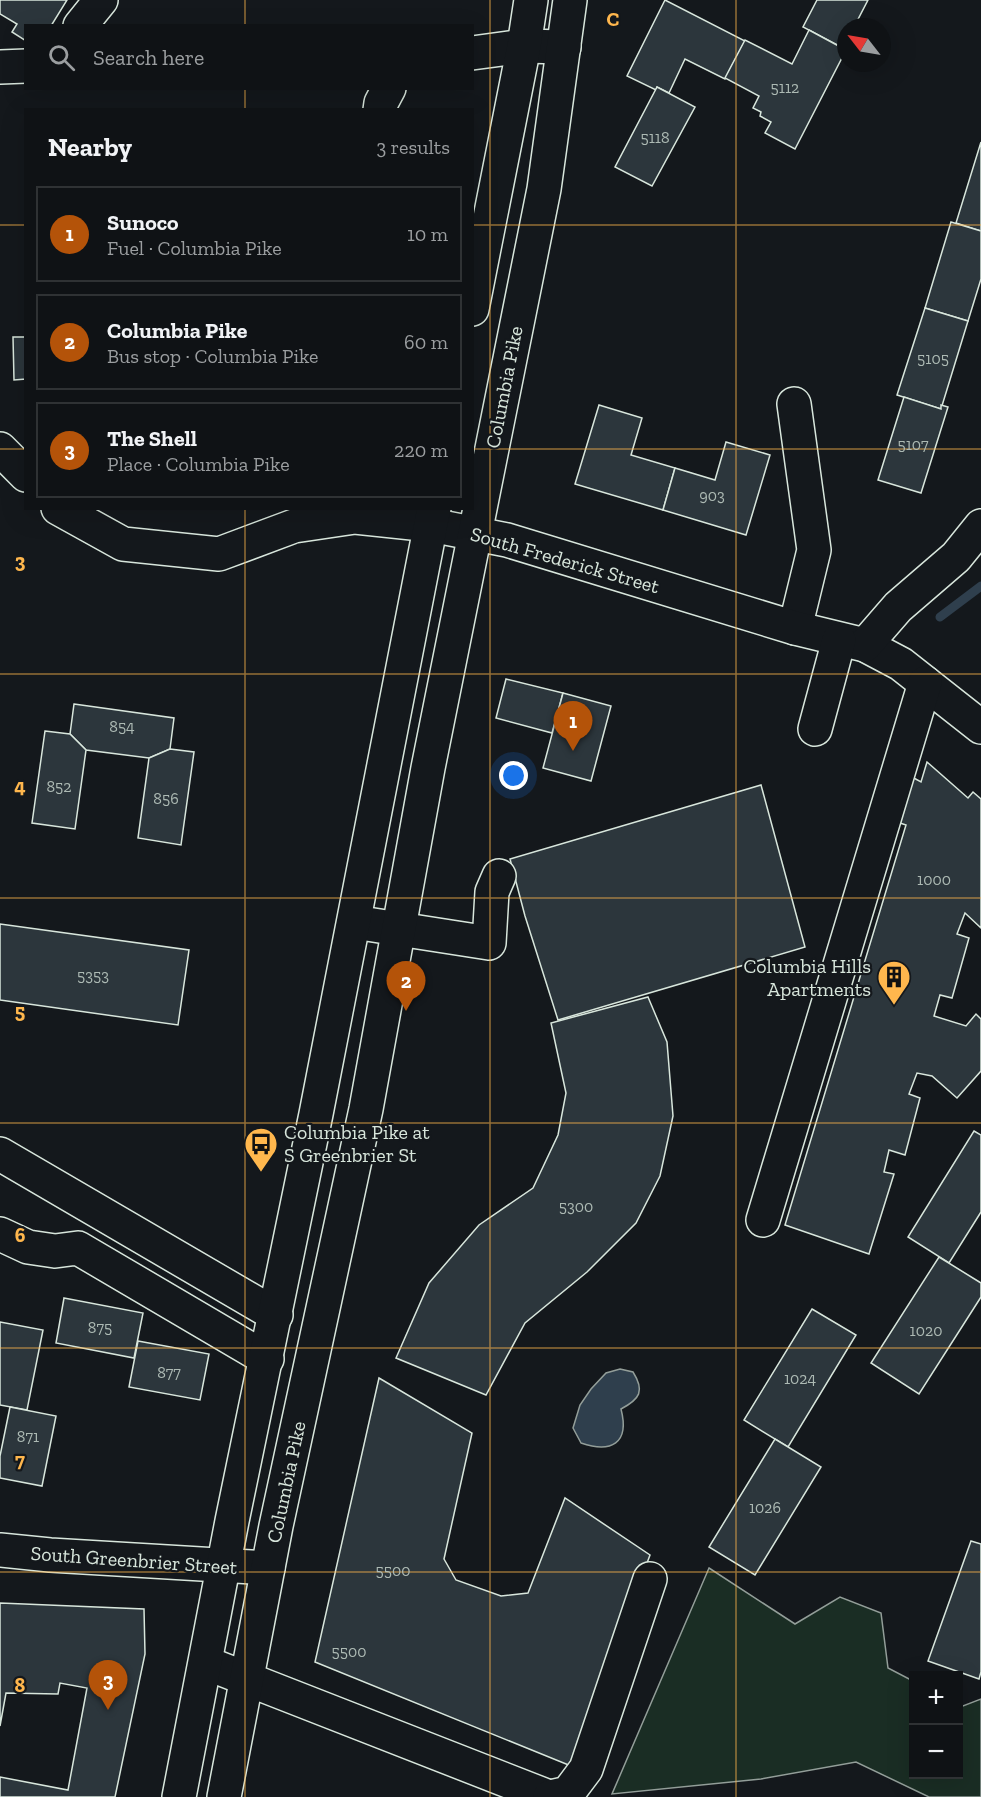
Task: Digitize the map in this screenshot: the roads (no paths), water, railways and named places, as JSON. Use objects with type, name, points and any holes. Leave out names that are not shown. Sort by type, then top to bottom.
[{"type":"main road","points":[[82,24],[101,0]]},
{"type":"main road","points":[[474,299],[531,0]]},
{"type":"main road","name":"Columbia Pike","points":[[224,1797],[268,1568],[366,1109],[428,768],[544,189],[570,0]]},
{"type":"main road","points":[[474,53],[524,46],[564,47]]},
{"type":"main road","points":[[0,67],[24,66]]},
{"type":"main road","points":[[380,108],[388,90]]},
{"type":"main road","points":[[794,404],[814,550],[795,628]]},
{"type":"main road","points":[[0,449],[24,473]]},
{"type":"main road","name":"South Frederick Street","points":[[62,510],[123,544],[219,554],[294,526],[318,521],[355,517],[432,517],[474,533],[507,540],[795,628],[852,643],[901,664],[981,727]]},
{"type":"main road","points":[[179,1797],[354,922],[432,517]]},
{"type":"main road","points":[[816,729],[852,643],[956,557],[981,526]]},
{"type":"main road","points":[[762,1220],[925,683]]},
{"type":"main road","points":[[354,922],[489,943],[492,892],[499,876]]},
{"type":"main road","points":[[0,1154],[276,1315]]},
{"type":"main road","points":[[0,1234],[28,1247],[55,1251],[78,1248],[267,1359]]},
{"type":"main road","name":"South Greenbrier Street","points":[[0,1550],[268,1568]]},
{"type":"main road","points":[[206,1663],[549,1797],[568,1793],[586,1769],[650,1579]]},
{"type":"water","points":[[620,1369],[633,1372],[639,1384],[639,1394],[633,1402],[621,1409],[623,1430],[620,1438],[609,1446],[601,1447],[581,1443],[573,1428],[580,1405],[606,1373]]},
{"type":"waterway","points":[[940,617],[981,586]]},
{"type":"place","name":"Sunoco","points":[[573,751]]},
{"type":"place","name":"Columbia Hills Apartments","points":[[894,1006]]},
{"type":"place","name":"Columbia Pike","points":[[406,1011]]},
{"type":"place","name":"Columbia Pike at S Greenbrier St","points":[[261,1173]]},
{"type":"place","name":"The Shell","points":[[108,1710]]}]
